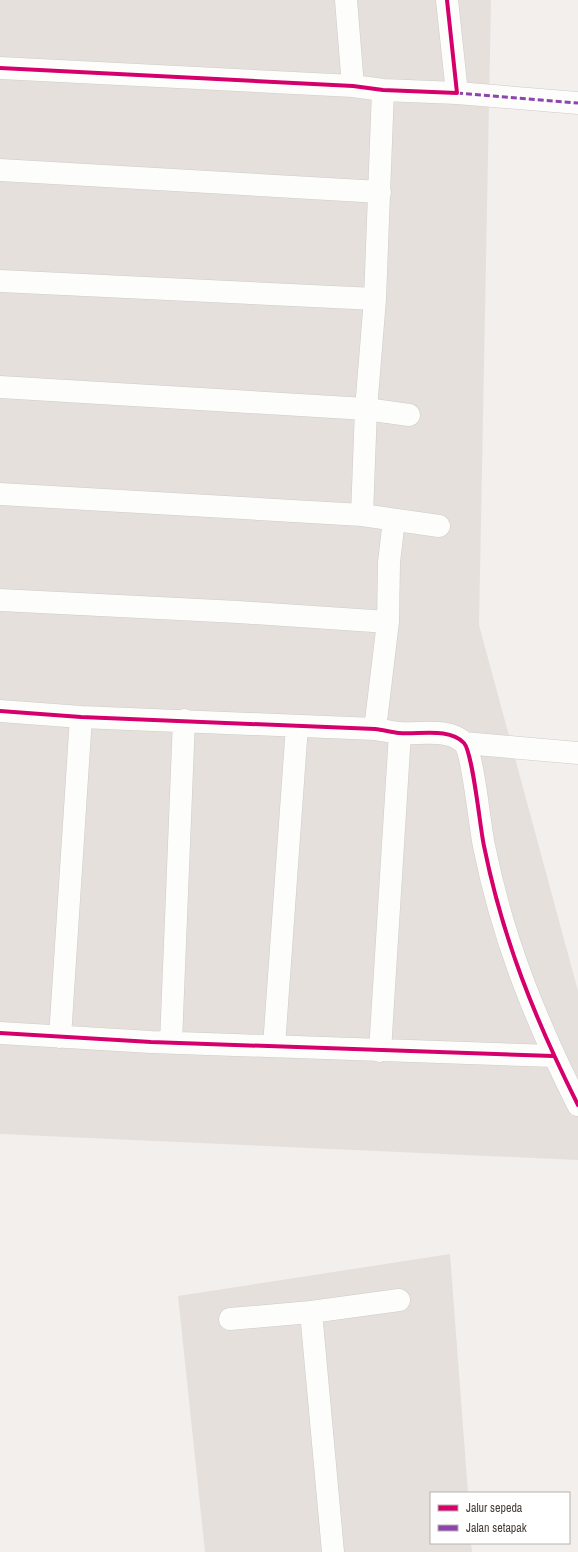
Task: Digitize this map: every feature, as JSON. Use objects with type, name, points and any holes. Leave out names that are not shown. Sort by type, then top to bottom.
[{"type":"street","points":[[346,0],[353,86]]},
{"type":"street","points":[[447,0],[457,93]]},
{"type":"street","points":[[0,68],[353,86],[383,90],[457,93],[578,103]]},
{"type":"street","points":[[362,516],[366,410],[380,192],[383,90]]},
{"type":"street","points":[[0,170],[380,192]]},
{"type":"street","points":[[0,281],[374,299]]},
{"type":"street","points":[[0,388],[366,410],[409,414]]},
{"type":"street","points":[[0,494],[362,516],[439,526]]},
{"type":"street","points":[[375,729],[388,622],[389,562],[394,520]]},
{"type":"street","points":[[0,600],[238,612],[388,622]]},
{"type":"street","points":[[0,712],[81,717],[184,720],[375,729],[400,733],[445,734],[455,737],[464,743],[578,753]]},
{"type":"street","points":[[60,1037],[81,717]]},
{"type":"street","points":[[171,1042],[184,720]]},
{"type":"street","points":[[274,1046],[297,726]]},
{"type":"street","points":[[380,1051],[400,733]]},
{"type":"street","points":[[464,743],[472,770],[484,846],[501,920],[522,982],[553,1056],[578,1105]]},
{"type":"street","points":[[0,1033],[380,1051],[553,1056]]},
{"type":"street","points":[[230,1319],[311,1312],[399,1300]]},
{"type":"street","points":[[311,1312],[333,1552]]},
{"type":"shaded area","points":[[0,0],[491,0],[479,625],[578,991],[578,1160],[0,1134]]},
{"type":"shaded area","points":[[450,1254],[468,1492],[430,1492],[430,1544],[471,1544],[472,1552],[205,1552],[178,1296]]},
{"type":"marked path","points":[[457,93],[578,103]]},
{"type":"cycle path","points":[[0,68],[353,86],[383,90],[457,93],[447,0]]},
{"type":"cycle path","points":[[0,711],[81,717],[375,729],[399,733],[442,733],[458,738],[464,743],[470,761],[484,846],[492,881],[511,947],[534,1010],[578,1105]]},
{"type":"cycle path","points":[[0,1033],[151,1042],[553,1056]]}]
